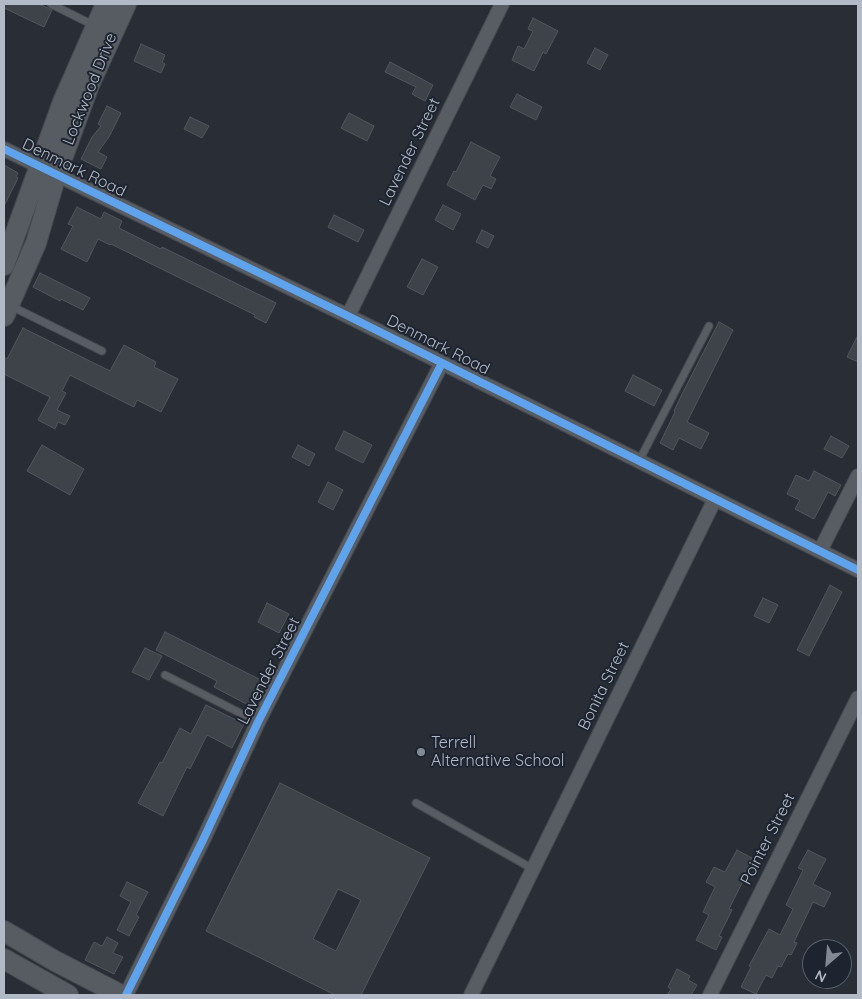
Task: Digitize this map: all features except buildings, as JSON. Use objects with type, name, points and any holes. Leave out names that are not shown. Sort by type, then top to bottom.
[{"type":"main road","name":"Lockwood Drive","points":[[6,310],[36,243],[47,171],[63,102],[96,26],[115,6]]},
{"type":"main road","name":"Lockwood Drive","points":[[5,258],[89,86],[115,6]]},
{"type":"main road","points":[[4,931],[55,961],[122,995]]},
{"type":"main road","points":[[4,960],[68,995]]},
{"type":"street","name":"Lavender Street","points":[[348,316],[502,4]]},
{"type":"street","name":"Denmark Road","points":[[4,149],[442,362],[858,570]]},
{"type":"street","name":"Lavender Street","points":[[126,995],[204,840],[258,722],[442,362]]},
{"type":"street","points":[[820,551],[858,476]]},
{"type":"street","name":"Bonita Street","points":[[471,995],[716,499]]},
{"type":"street","name":"Pointer Street","points":[[710,995],[858,698]]},
{"type":"lane","points":[[51,4],[96,26]]},
{"type":"lane","points":[[6,310],[102,351]]},
{"type":"lane","points":[[639,461],[709,326]]},
{"type":"lane","points":[[165,675],[258,722]]},
{"type":"lane","points":[[416,803],[533,868]]},
{"type":"cycle path","points":[[4,149],[348,316],[858,570]]},
{"type":"cycle path","points":[[126,995],[203,840],[258,722],[442,363]]},
{"type":"place","name":"Terrell Alternative School","points":[[421,752]]}]
